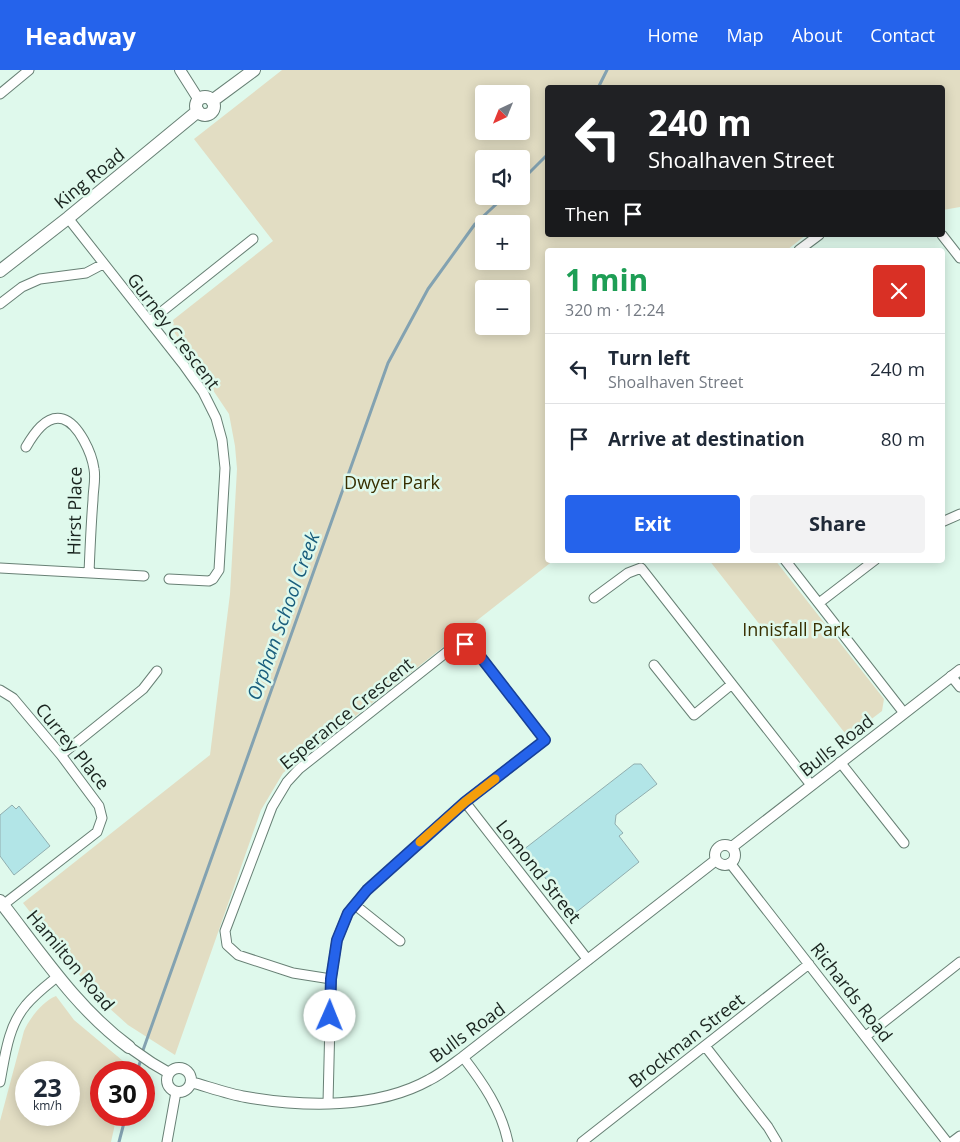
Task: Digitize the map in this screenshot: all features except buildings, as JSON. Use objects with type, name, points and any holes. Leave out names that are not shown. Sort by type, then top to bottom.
[{"type":"main road","points":[[198,105],[206,97],[212,101],[254,70]]},
{"type":"main road","name":"King Road","points":[[0,271],[68,218],[198,105]]},
{"type":"main road","name":"Hamilton Road","points":[[2,903],[79,1002],[100,1023],[130,1047]]},
{"type":"street","points":[[0,94],[29,70]]},
{"type":"street","points":[[180,70],[198,105]]},
{"type":"street","name":"Gurney Crescent","points":[[68,218],[203,392],[219,428],[225,468],[219,570],[217,575],[209,581],[169,579]]},
{"type":"street","points":[[802,248],[816,237]]},
{"type":"street","points":[[944,237],[960,258]]},
{"type":"street","points":[[150,322],[253,239]]},
{"type":"street","points":[[0,304],[22,287],[40,279],[86,273],[103,264]]},
{"type":"street","name":"Hirst Place","points":[[26,447],[40,427],[52,420],[62,418],[70,423],[81,436],[89,451],[94,471],[89,573]]},
{"type":"street","points":[[945,521],[960,514]]},
{"type":"street","points":[[787,563],[904,713]]},
{"type":"street","points":[[819,603],[871,563]]},
{"type":"street","points":[[0,568],[144,576]]},
{"type":"street","points":[[594,598],[628,573],[641,568],[811,785]]},
{"type":"street","name":"Esperance Crescent","points":[[331,979],[293,974],[238,955],[228,945],[225,931],[269,812],[287,782],[298,769],[453,647],[460,644],[465,644],[476,651],[545,740],[465,802]]},
{"type":"street","points":[[654,665],[694,715],[732,684]]},
{"type":"street","name":"Bulls Road","points":[[732,848],[960,670]]},
{"type":"street","points":[[61,755],[143,689],[157,671]]},
{"type":"street","points":[[951,676],[960,687]]},
{"type":"street","name":"Currey Place","points":[[0,690],[13,698],[61,755],[102,812],[102,822],[97,832],[2,903]]},
{"type":"street","points":[[840,762],[904,843]]},
{"type":"street","points":[[328,1103],[331,979],[337,940],[348,913],[367,890],[465,802]]},
{"type":"street","name":"Lomond Street","points":[[465,802],[588,960]]},
{"type":"street","points":[[726,845],[732,848],[735,856],[730,863],[724,865],[716,860],[715,854],[720,846],[726,845]]},
{"type":"street","name":"Bulls Road","points":[[191,1082],[245,1097],[285,1102],[351,1103],[381,1098],[410,1089],[428,1080],[463,1057],[716,860]]},
{"type":"street","name":"Richards Road","points":[[730,863],[948,1142]]},
{"type":"street","points":[[355,905],[400,941]]},
{"type":"street","points":[[866,1036],[960,962]]},
{"type":"street","name":"Brockman Street","points":[[582,1142],[809,964]]},
{"type":"street","points":[[0,1082],[5,1034],[25,1005],[58,976]]},
{"type":"street","points":[[705,1046],[768,1126],[777,1142]]},
{"type":"street","name":"Hamilton Road","points":[[130,1047],[169,1073]]},
{"type":"street","points":[[463,1057],[490,1094],[501,1119],[508,1142]]},
{"type":"street","points":[[175,1068],[184,1068],[190,1073],[191,1082],[184,1091],[176,1092],[168,1084],[169,1073],[175,1068]]},
{"type":"street","points":[[167,1142],[176,1092]]},
{"type":"street","points":[[952,1142],[960,1136]]},
{"type":"green space","name":"Dwyer Park","points":[[282,70],[960,70],[960,207],[945,210],[945,85],[545,85],[545,237],[803,237],[790,248],[545,248],[545,563],[550,563],[283,773],[261,810],[175,1055],[128,1025],[98,998],[23,903],[210,755],[230,594],[237,469],[229,414],[174,332],[173,320],[273,241],[194,139]]},
{"type":"green space","name":"Innisfall Park","points":[[711,563],[777,563],[884,699],[882,711],[848,737]]},
{"type":"green space","points":[[56,996],[74,1020],[123,1061],[90,1061],[90,1126],[115,1126],[111,1142],[0,1142],[0,1121],[15,1065],[15,1126],[80,1126],[80,1061],[16,1061],[24,1031],[29,1021],[46,1002]]},
{"type":"waterway","name":"Orphan School Creek","points":[[600,85],[607,70]]},
{"type":"waterway","name":"Orphan School Creek","points":[[530,172],[545,157]]},
{"type":"waterway","name":"Orphan School Creek","points":[[142,1053],[388,363],[428,289],[475,224],[495,205]]},
{"type":"waterway","name":"Orphan School Creek","points":[[119,1142],[123,1126]]},
{"type":"slow traffic","points":[[420,842],[465,802],[495,779]]},
{"type":"route","points":[[330,1016],[331,979],[337,940],[348,913],[367,890],[465,802],[545,740],[476,651],[465,644]]}]
